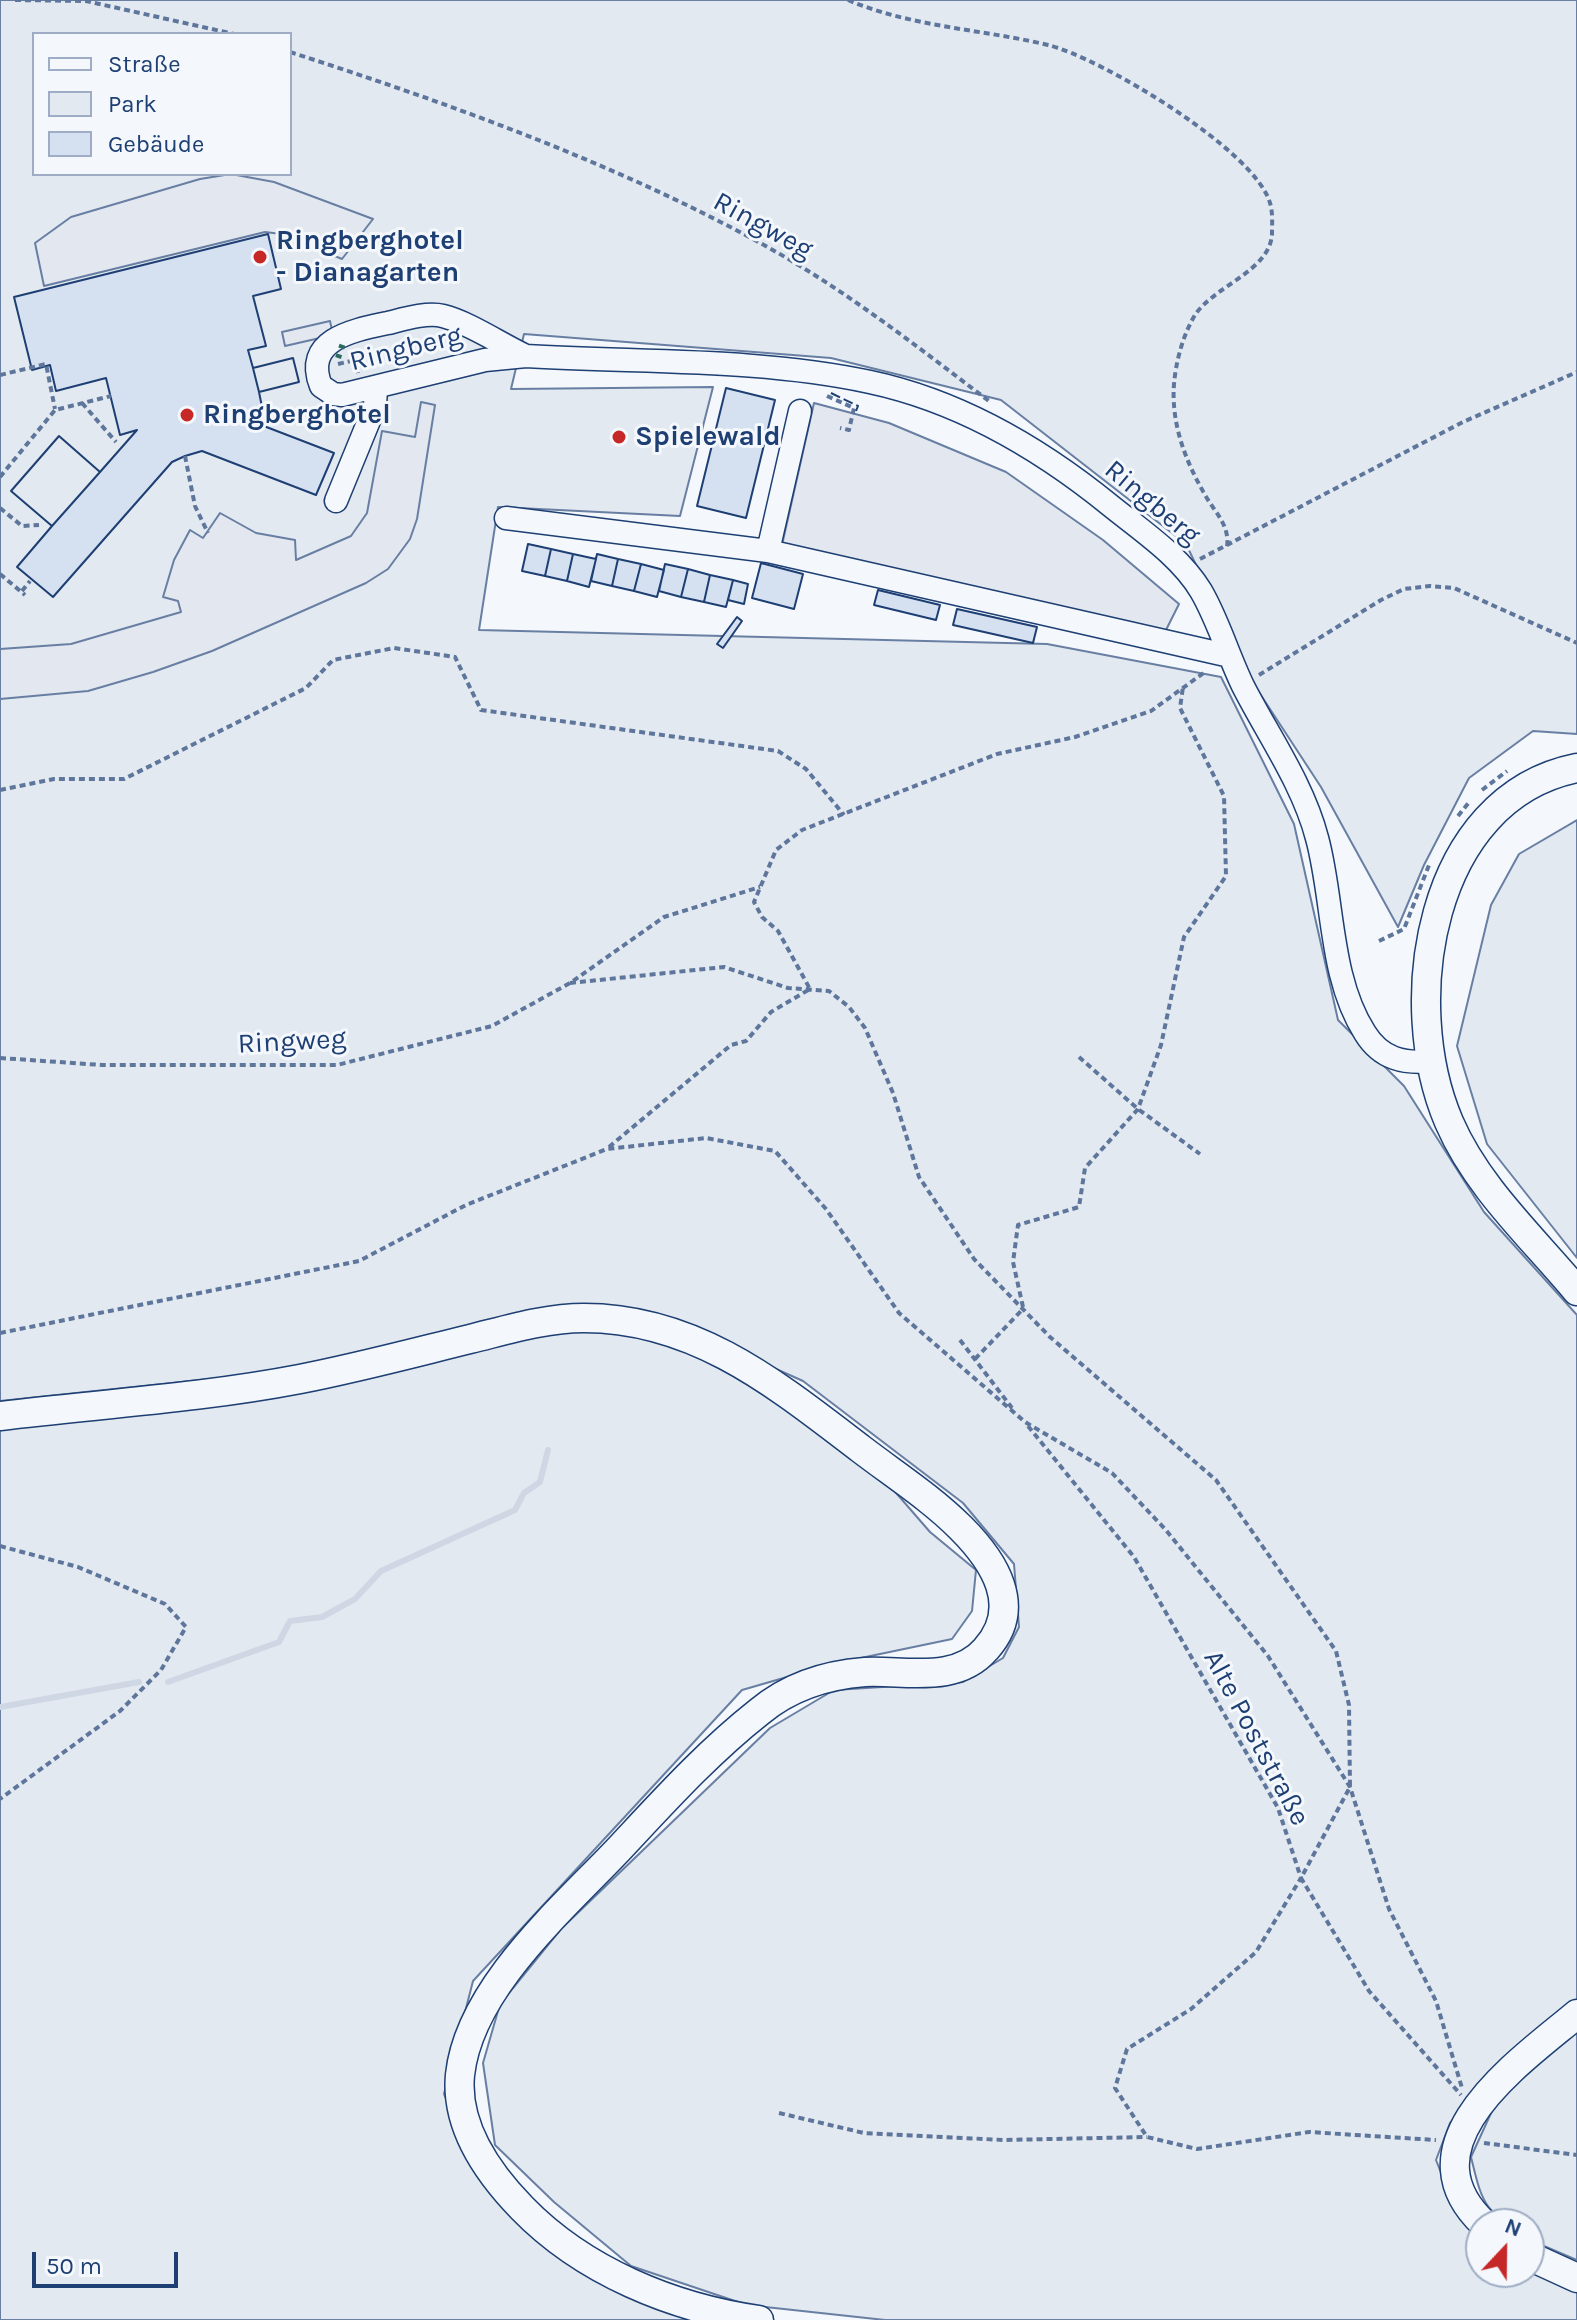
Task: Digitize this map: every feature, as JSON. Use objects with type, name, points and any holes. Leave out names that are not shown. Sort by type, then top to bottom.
[{"type":"main road","points":[[1577,768],[1539,780],[1509,797],[1487,819],[1458,861],[1441,903],[1430,955],[1427,1022],[1432,1061],[1448,1119],[1466,1154],[1513,1218],[1577,1291]]},
{"type":"main road","points":[[0,1416],[298,1380],[562,1319],[639,1323],[710,1345],[781,1388],[932,1500],[989,1559],[1000,1579],[1005,1600],[997,1633],[986,1650],[958,1669],[937,1673],[864,1672],[812,1680],[763,1708],[697,1765],[524,1950],[492,1995],[467,2047],[460,2078],[466,2125],[475,2147],[511,2196],[537,2224],[592,2264],[628,2281],[705,2309],[759,2320]]},
{"type":"main road","points":[[1472,2208],[1459,2183],[1458,2143],[1475,2106],[1577,2014]]},
{"type":"main road","points":[[1545,2263],[1577,2278]]},
{"type":"lane","name":"Ringberg","points":[[526,356],[442,315],[406,318],[338,336],[324,348],[317,369],[321,386],[342,395],[485,360],[526,356],[815,372],[873,382],[958,411],[1050,459],[1155,541],[1187,572],[1201,591],[1317,836],[1339,959],[1360,1024],[1375,1047],[1387,1055],[1412,1063],[1432,1061]]},
{"type":"lane","points":[[336,501],[375,406],[376,388]]},
{"type":"lane","points":[[768,551],[800,411]]},
{"type":"lane","points":[[506,518],[768,551],[1230,656]]},
{"type":"path","points":[[15,0],[86,1],[225,32]]},
{"type":"path","points":[[848,0],[879,13],[1049,45],[1103,66],[1162,101],[1205,133],[1244,167],[1270,202],[1272,237],[1263,257],[1214,295],[1196,314],[1184,340],[1174,387],[1174,416],[1182,448],[1204,494],[1226,527],[1227,547]]},
{"type":"path","name":"Ringweg","points":[[292,53],[385,83],[641,184],[772,250],[896,331],[998,407]]},
{"type":"path","points":[[0,375],[46,364],[55,410]]},
{"type":"path","points":[[1187,572],[1202,558],[1463,422],[1577,372]]},
{"type":"path","points":[[826,395],[854,408],[849,430],[840,428]]},
{"type":"path","points":[[0,477],[55,410],[111,396]]},
{"type":"path","points":[[82,403],[116,442]]},
{"type":"path","points":[[185,456],[195,506],[208,533]]},
{"type":"path","points":[[0,508],[22,526],[39,525]]},
{"type":"path","points":[[0,574],[23,593],[30,581]]},
{"type":"path","points":[[1243,685],[1404,589],[1430,586],[1454,588],[1577,643]]},
{"type":"path","points":[[0,790],[54,779],[124,779],[306,688],[333,660],[394,648],[455,657],[481,710],[778,751],[806,769],[844,815]]},
{"type":"path","points":[[810,989],[778,931],[762,917],[754,902],[776,850],[802,830],[997,754],[1075,737],[1151,711],[1230,656]]},
{"type":"path","points":[[1023,1309],[1013,1262],[1018,1225],[1079,1207],[1085,1168],[1138,1109],[1161,1045],[1184,937],[1226,876],[1224,796],[1180,708],[1184,686]]},
{"type":"path","name":"Ringweg","points":[[0,1058],[102,1065],[337,1065],[492,1026],[570,983],[664,917],[760,887]]},
{"type":"path","points":[[1379,941],[1404,929]]},
{"type":"path","points":[[570,983],[724,967],[788,988],[829,991],[849,1007],[865,1028],[893,1093],[919,1177],[974,1259],[1050,1337],[1216,1480],[1336,1651],[1349,1705],[1350,1787],[1301,1878],[1256,1952],[1191,2009],[1127,2049],[1115,2088],[1147,2137]]},
{"type":"path","points":[[607,1149],[731,1045],[746,1041],[771,1012],[810,989]]},
{"type":"path","points":[[1079,1057],[1138,1109],[1200,1154]]},
{"type":"path","points":[[975,1359],[1023,1309]]},
{"type":"path","name":"Alte Poststraße","points":[[960,1340],[994,1388],[1134,1557],[1278,1808],[1301,1878],[1369,1991],[1466,2101]]},
{"type":"path","points":[[0,1546],[78,1567],[165,1604],[186,1627],[161,1670],[120,1711],[0,1799]]},
{"type":"path","points":[[779,2113],[864,2133],[1004,2140],[1147,2137],[1197,2149],[1309,2132],[1458,2143],[1504,2143],[1577,2155]]},
{"type":"green space","points":[[0,0],[1577,0],[1577,734],[1533,731],[1469,778],[1424,865],[1398,927],[1321,787],[1251,680],[1186,544],[1001,400],[831,358],[524,334],[511,389],[713,387],[680,516],[498,507],[479,630],[1047,644],[1221,677],[1294,824],[1338,1020],[1404,1086],[1484,1212],[1577,1315],[1577,2000],[1479,2086],[1450,2123],[1436,2160],[1458,2215],[1465,2221],[1465,2288],[1545,2288],[1545,2276],[1577,2289],[1577,2320],[885,2320],[747,2305],[631,2266],[554,2202],[495,2145],[483,2063],[500,2004],[561,1929],[770,1728],[834,1690],[963,1682],[1003,1658],[1019,1627],[1014,1564],[963,1503],[803,1381],[664,1319],[267,1373],[0,1401]]},
{"type":"green space","points":[[1577,820],[1577,1258],[1487,1144],[1457,1046],[1491,905],[1519,854]]},
{"type":"green space","points":[[590,1330],[660,1340],[728,1367],[884,1479],[930,1532],[976,1570],[972,1611],[952,1639],[832,1664],[742,1690],[473,1981],[444,2094],[467,2152],[500,2197],[698,2320],[0,2320],[0,1428],[513,1339]]},
{"type":"green space","points":[[1577,2030],[1577,2260],[1545,2246],[1545,2208],[1490,2208],[1481,2194],[1471,2157],[1497,2100]]},
{"type":"shaded area","points":[[242,176],[274,182],[373,219],[342,259],[281,234],[265,232],[44,286],[35,243],[71,217],[200,179]]},
{"type":"shaded area","points":[[330,321],[333,335],[285,346],[282,332]]},
{"type":"shaded area","points":[[421,402],[435,405],[417,519],[410,539],[388,569],[366,583],[212,651],[153,672],[88,691],[0,699],[0,649],[71,644],[181,612],[178,601],[163,597],[174,560],[190,530],[203,538],[220,513],[256,533],[295,540],[296,560],[351,536],[367,513],[382,431],[415,437]]},
{"type":"shaded area","points":[[814,403],[889,423],[1006,472],[1103,540],[1179,604],[1164,634],[782,545]]},
{"type":"building","name":"Ringberghotel","points":[[268,234],[281,289],[253,296],[266,346],[248,350],[253,368],[293,358],[299,382],[259,392],[262,407],[256,423],[334,453],[316,495],[202,451],[185,456],[172,462],[53,597],[17,567],[52,526],[11,491],[59,436],[100,472],[137,430],[120,435],[106,378],[56,391],[50,365],[32,370],[14,297]]},
{"type":"building","points":[[293,358],[299,382],[259,392],[253,368]]},
{"type":"building","points":[[726,388],[775,400],[746,518],[697,506]]},
{"type":"building","points":[[59,436],[100,472],[52,526],[11,491]]},
{"type":"building","points":[[528,544],[551,549],[545,576],[522,571]]},
{"type":"building","points":[[551,549],[573,554],[567,581],[545,576]]},
{"type":"building","points":[[573,554],[596,559],[589,587],[567,581]]},
{"type":"building","points":[[597,554],[618,559],[612,586],[591,581]]},
{"type":"building","points":[[618,559],[641,564],[634,591],[612,586]]},
{"type":"building","points":[[761,563],[803,574],[794,609],[752,598]]},
{"type":"building","points":[[641,564],[664,570],[657,597],[634,591]]},
{"type":"building","points":[[665,564],[688,569],[681,597],[659,591]]},
{"type":"building","points":[[688,569],[710,575],[704,602],[681,597]]},
{"type":"building","points":[[710,575],[733,580],[726,607],[704,602]]},
{"type":"building","points":[[733,580],[748,584],[744,604],[728,600]]},
{"type":"building","points":[[878,590],[940,605],[936,620],[874,605]]},
{"type":"building","points":[[957,609],[1037,627],[1033,643],[953,625]]},
{"type":"building","points":[[737,617],[742,621],[723,648],[717,644]]},
{"type":"waterway","points":[[168,1682],[279,1642],[290,1621],[322,1617],[355,1599],[381,1571],[515,1510],[524,1493],[540,1482],[548,1450]]},
{"type":"waterway","points":[[0,1707],[139,1682]]},
{"type":"hedge","points":[[338,358],[343,343]]},
{"type":"fence","points":[[831,393],[858,406],[856,411]]},
{"type":"place","name":"Ringberghotel - Dianagarten","points":[[260,257]]},
{"type":"place","name":"Ringberghotel","points":[[187,415]]},
{"type":"place","name":"Spielewald","points":[[619,437]]}]
